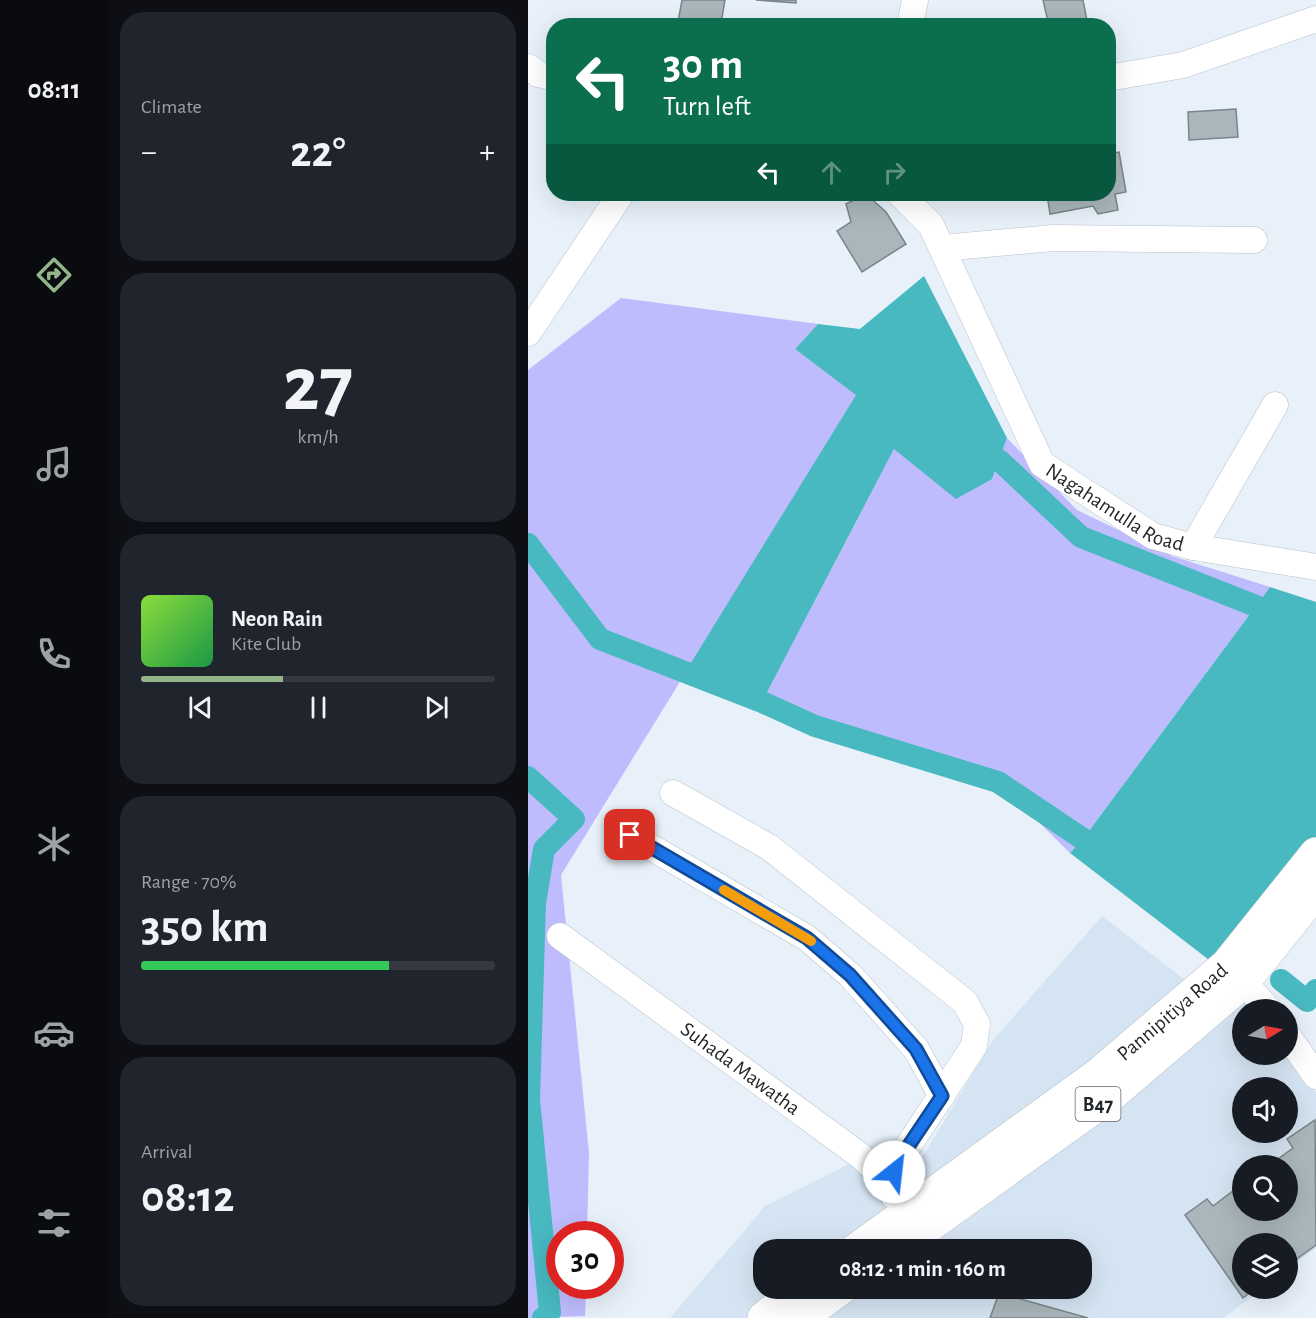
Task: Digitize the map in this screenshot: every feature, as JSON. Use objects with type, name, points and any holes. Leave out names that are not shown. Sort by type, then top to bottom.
[{"type":"main road","name":"Pannipitiya Road","points":[[871,1239],[1236,973],[1316,854]]},
{"type":"main road","name":"Pannipitiya Road","points":[[910,1239],[1112,1094],[1316,891]]},
{"type":"main road","points":[[787,1309],[813,1299]]},
{"type":"street","points":[[912,18],[915,0]]},
{"type":"street","points":[[1116,77],[1183,65],[1316,20]]},
{"type":"street","points":[[528,67],[546,76]]},
{"type":"street","points":[[528,333],[616,201]]},
{"type":"street","name":"Nagahamulla Road","points":[[907,201],[931,225],[1042,464],[1153,536],[1193,548],[1316,567]]},
{"type":"street","points":[[942,248],[1053,238],[1254,240]]},
{"type":"street","points":[[1193,548],[1275,405]]},
{"type":"street","points":[[673,793],[769,847],[966,1002],[977,1024],[974,1046],[899,1160],[889,1183]]},
{"type":"street","points":[[630,835],[807,938],[850,975],[916,1049],[942,1096]]},
{"type":"street","name":"Suhada Mawatha","points":[[560,936],[862,1157],[889,1183],[901,1217]]},
{"type":"street","points":[[1236,973],[1259,999]]},
{"type":"street","points":[[1298,1051],[1316,1076]]},
{"type":"shaded area","points":[[924,276],[1007,438],[992,479],[956,499],[894,449],[762,702],[686,671],[856,395],[795,349],[818,324],[860,329]]},
{"type":"shaded area","points":[[621,298],[818,324],[795,349],[857,394],[561,875],[589,1153],[587,1221],[546,1221],[546,1299],[586,1299],[585,1316],[528,1318],[528,370]]},
{"type":"shaded area","points":[[1007,438],[1077,510],[1172,556],[1270,587],[1083,839],[1070,853],[998,782],[815,726],[762,702],[894,449],[992,479]]},
{"type":"shaded area","points":[[1270,587],[1316,602],[1316,844],[1217,966],[1070,853],[1083,839]]},
{"type":"shaded area","points":[[1102,916],[1189,983],[1092,1067],[850,1239],[753,1239],[753,1299],[770,1299],[748,1318],[670,1318],[765,1206],[855,1161],[900,1194],[993,1040]]},
{"type":"shaded area","points":[[1232,1011],[1232,1065],[1297,1065],[1316,1092],[1316,1248],[1298,1262],[1298,1233],[1232,1233],[1232,1299],[1249,1299],[1223,1318],[826,1318],[854,1299],[1092,1299],[1092,1239],[935,1239]]},
{"type":"building","points":[[682,0],[725,0],[722,18],[679,18]]},
{"type":"building","points":[[756,0],[796,0],[796,3]]},
{"type":"building","points":[[1043,0],[1083,0],[1086,18],[1047,18]]},
{"type":"building","points":[[1236,109],[1238,137],[1189,140],[1188,112]]},
{"type":"building","points":[[1119,152],[1126,192],[1116,194],[1116,153]]},
{"type":"building","points":[[1116,199],[1118,210],[1098,214],[1093,206],[1050,214],[1048,201]]},
{"type":"building","points":[[852,201],[874,201],[886,212],[906,244],[862,272],[837,231],[851,222],[846,204]]},
{"type":"building","points":[[1315,1120],[1316,1245],[1298,1258],[1298,1233],[1232,1233],[1232,1282],[1185,1215],[1207,1199],[1213,1206],[1232,1192],[1232,1221],[1298,1221],[1298,1155],[1283,1155],[1293,1148],[1290,1143],[1298,1143],[1298,1132]]},
{"type":"building","points":[[997,1299],[1020,1299],[1088,1318],[990,1318]]},
{"type":"waterway","points":[[999,460],[1081,537],[1256,606]]},
{"type":"waterway","points":[[528,544],[600,639],[762,702],[815,726],[998,782],[1083,839]]},
{"type":"waterway","points":[[528,777],[574,819],[544,849],[535,903],[529,1100],[550,1312],[543,1318]]},
{"type":"waterway","points":[[1281,980],[1307,1001],[1316,990]]},
{"type":"slow traffic","points":[[724,890],[811,941]]},
{"type":"route","points":[[630,835],[807,938],[850,975],[916,1049],[942,1096],[899,1160],[894,1172]]}]
